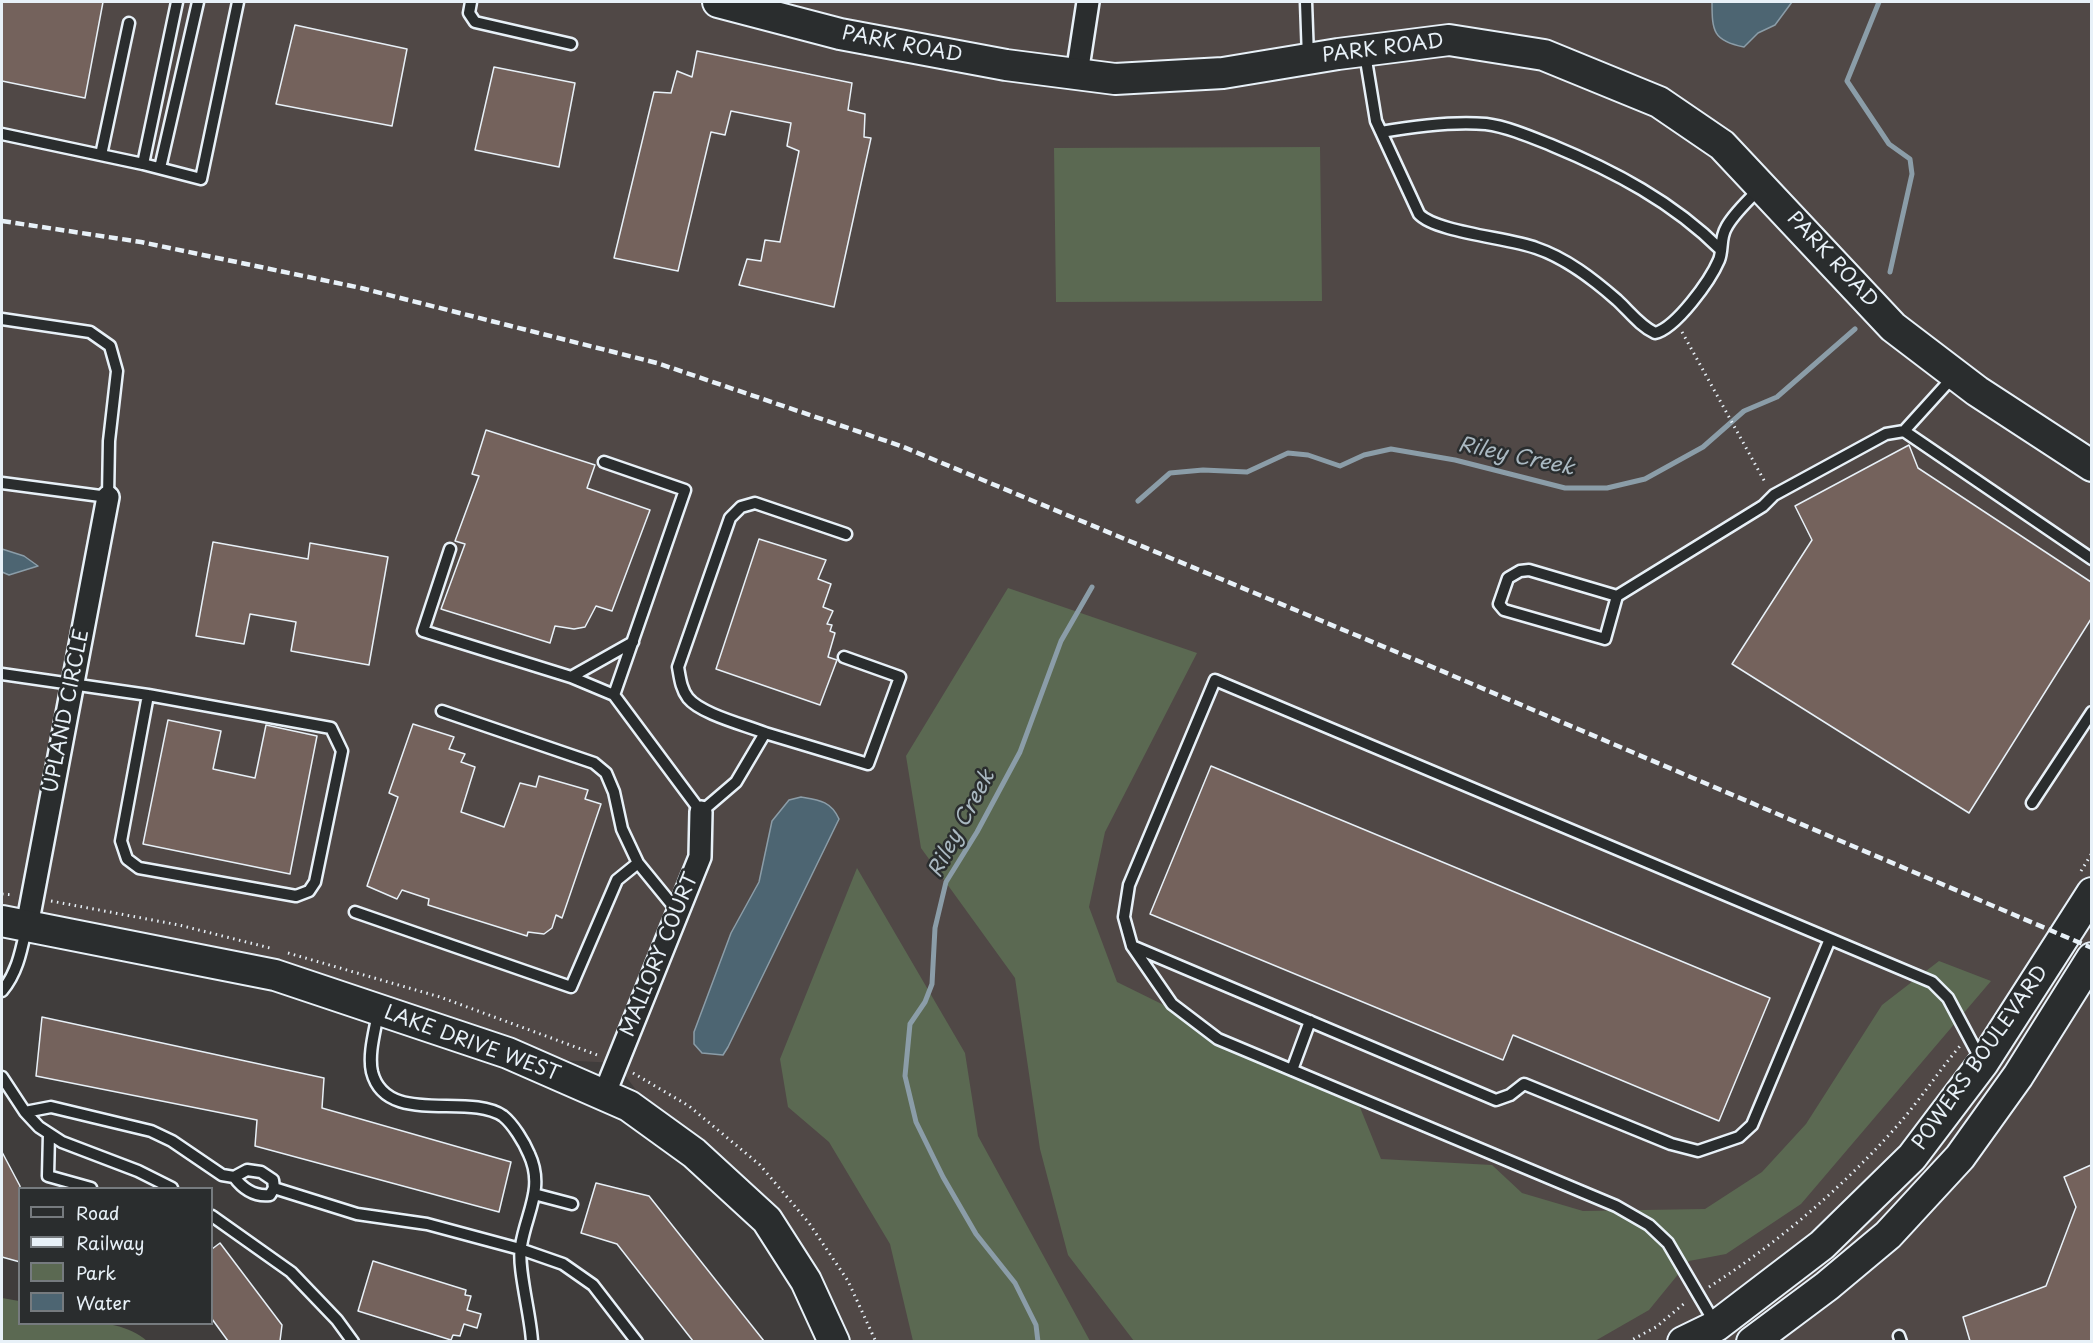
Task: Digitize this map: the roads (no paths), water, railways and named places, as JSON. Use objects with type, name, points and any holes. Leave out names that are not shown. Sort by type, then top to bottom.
[{"type":"street","name":"PARK ROAD","points":[[718,2],[840,34],[1006,65],[1115,79],[1223,73],[1365,50],[1449,40],[1544,55],[1659,102],[1722,146],[1893,327],[1955,375],[2091,466]]},
{"type":"street","points":[[1077,74],[1088,2]]},
{"type":"street","name":"UPLAND CIRCLE","points":[[14,924],[71,683],[108,497]]},
{"type":"street","name":"MALLORY COURT","points":[[604,1095],[700,857],[701,812]]},
{"type":"street","name":"POWERS BOULEVARD","points":[[1683,1341],[1721,1334],[1822,1245],[1912,1156],[1983,1063],[2086,883]]},
{"type":"street","name":"LAKE DRIVE WEST","points":[[14,924],[274,975],[508,1053],[628,1106],[694,1153],[767,1220],[806,1281],[834,1341]]},
{"type":"street","name":"POWERS BOULEVARD","points":[[1752,1341],[1827,1286],[1888,1235],[1960,1157],[2018,1076],[2091,958]]},
{"type":"lane","points":[[143,164],[177,2]]},
{"type":"lane","points":[[160,168],[198,2]]},
{"type":"lane","points":[[2,134],[143,164],[201,179],[237,2]]},
{"type":"lane","points":[[471,2],[469,14],[475,22],[571,44]]},
{"type":"lane","points":[[1306,2],[1308,59]]},
{"type":"lane","points":[[101,155],[129,23]]},
{"type":"lane","points":[[1365,50],[1376,121],[1424,221],[1503,238],[1559,257],[1590,278],[1655,333],[1664,331],[1676,320],[1712,275],[1720,258],[1724,232],[1761,186]]},
{"type":"lane","points":[[1381,132],[1411,127],[1486,124],[1527,136],[1583,158],[1662,201],[1721,250]]},
{"type":"lane","points":[[2,319],[90,332],[110,346],[117,371],[109,441],[108,497],[2,483]]},
{"type":"lane","points":[[1617,596],[1529,570],[1520,571],[1508,578],[1499,604],[1504,610],[1605,639],[1617,596],[1763,506],[1773,495],[1886,434],[1904,431],[1955,375]]},
{"type":"lane","points":[[1904,431],[2091,559]]},
{"type":"lane","points":[[604,462],[685,490],[614,695]]},
{"type":"lane","points":[[844,657],[900,677],[868,764],[765,733],[699,708],[688,699],[681,687],[678,667],[730,518],[741,507],[755,503],[846,534]]},
{"type":"lane","points":[[450,549],[423,631],[571,677],[614,695],[701,812],[736,782],[765,733]]},
{"type":"lane","points":[[571,677],[633,642]]},
{"type":"lane","points":[[2,674],[148,695],[331,728],[342,750],[315,882],[309,891],[296,896],[139,868],[126,859],[121,841],[148,695]]},
{"type":"lane","points":[[1721,1334],[1668,1243],[1649,1225],[1616,1206],[1218,1039],[1172,1004],[1132,946],[1124,917],[1129,885],[1215,680],[1932,982],[1948,998],[1983,1063]]},
{"type":"lane","points":[[442,711],[594,763],[606,773],[614,792],[622,829],[638,863],[678,912]]},
{"type":"lane","points":[[2032,803],[2091,712]]},
{"type":"lane","points":[[356,912],[571,987],[617,880],[638,863]]},
{"type":"lane","points":[[2,992],[11,980],[19,962],[14,924]]},
{"type":"lane","points":[[1132,946],[1496,1100],[1510,1095],[1524,1084],[1671,1143],[1698,1151],[1739,1137],[1752,1125],[1830,939]]},
{"type":"lane","points":[[378,1010],[372,1071],[378,1084],[392,1098],[415,1106],[480,1108],[502,1116],[529,1154],[537,1179],[520,1249],[532,1341]]},
{"type":"lane","points":[[1292,1070],[1310,1021]]},
{"type":"lane","points":[[2,1077],[25,1112],[49,1134],[62,1142],[138,1170],[170,1187]]},
{"type":"lane","points":[[25,1112],[51,1107],[151,1131],[172,1141],[222,1175],[234,1177],[247,1170],[261,1172],[273,1179],[274,1188],[270,1195],[254,1193],[244,1190],[234,1177]]},
{"type":"lane","points":[[49,1134],[48,1176],[87,1187]]},
{"type":"lane","points":[[274,1188],[357,1214],[427,1224],[520,1249],[563,1264],[593,1286],[637,1341]]},
{"type":"lane","points":[[534,1194],[573,1204]]},
{"type":"lane","points":[[213,1217],[291,1272],[353,1341]]},
{"type":"water","points":[[1712,2],[1792,2],[1775,25],[1758,33],[1744,47],[1726,42],[1716,33]]},
{"type":"water","points":[[2,549],[24,556],[38,566],[9,575],[2,572]]},
{"type":"water","points":[[801,797],[828,805],[839,819],[728,1047],[723,1055],[702,1053],[694,1044],[694,1032],[731,933],[759,882],[772,821],[789,800]]},
{"type":"waterway","name":"Riley Creek","points":[[1879,2],[1847,81],[1889,144],[1910,159],[1912,174],[1890,272]]},
{"type":"waterway","name":"Riley Creek","points":[[1138,501],[1170,473],[1203,470],[1247,472],[1288,453],[1308,455],[1340,466],[1364,455],[1391,449],[1455,460],[1565,488],[1607,488],[1645,479],[1703,447],[1744,411],[1777,397],[1855,329]]},
{"type":"waterway","name":"Riley Creek","points":[[1038,1342],[1036,1325],[1015,1283],[976,1234],[943,1177],[916,1122],[905,1076],[910,1024],[925,1002],[932,984],[935,928],[946,882],[977,832],[1020,752],[1061,641],[1092,587]]},
{"type":"railway","points":[[2,221],[141,242],[361,288],[657,363],[901,446],[1423,663],[2092,948]]}]
